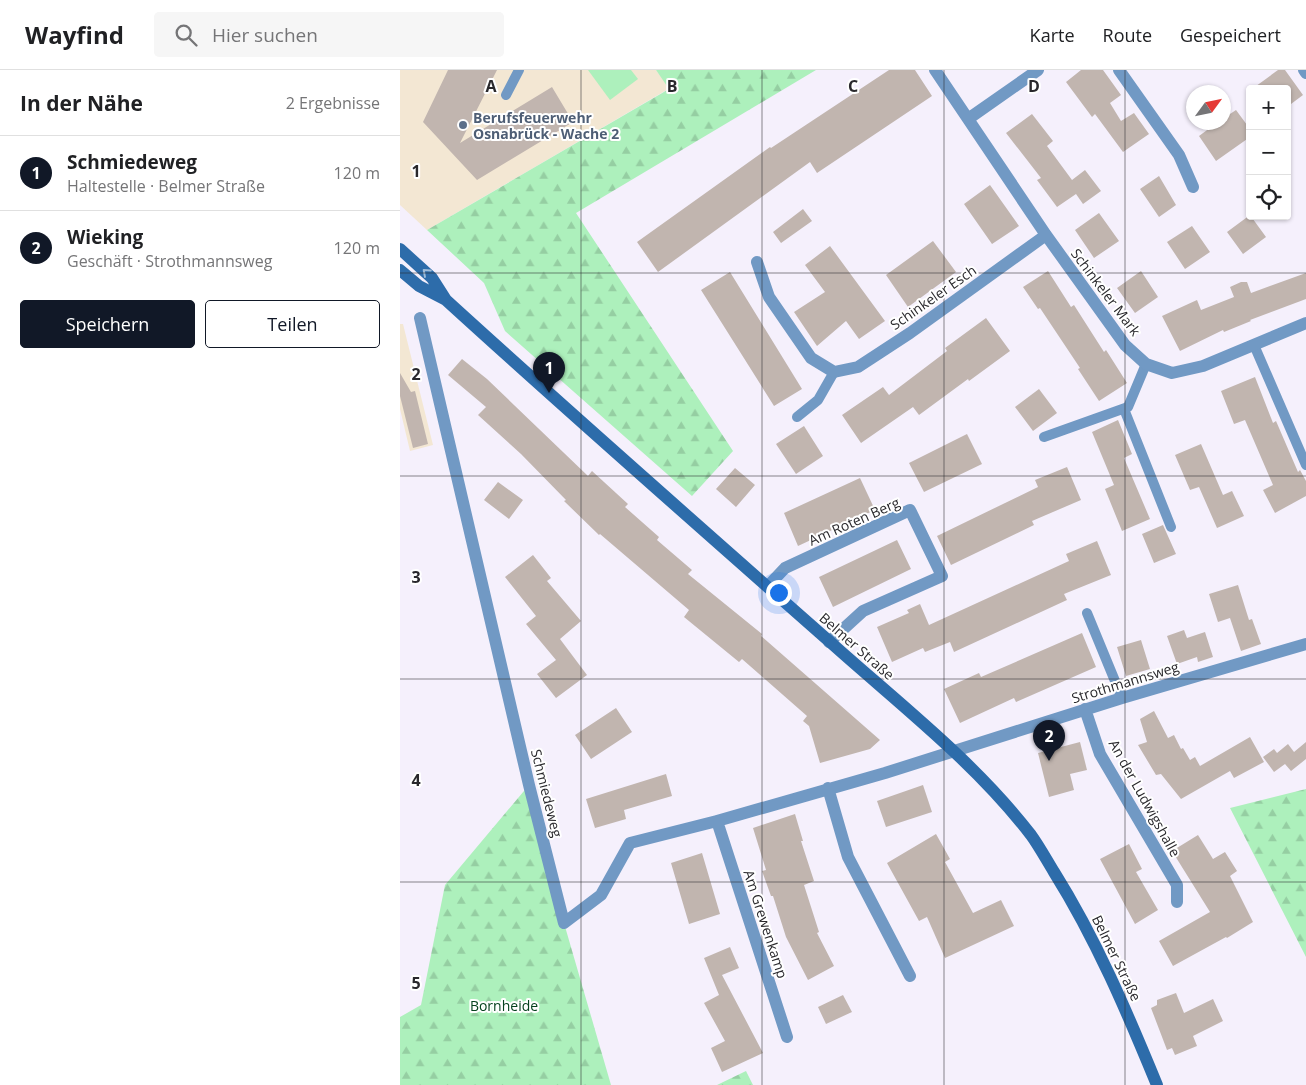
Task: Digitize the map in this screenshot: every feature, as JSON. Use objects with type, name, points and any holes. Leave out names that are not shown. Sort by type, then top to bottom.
[{"type":"street","name":"Schinkeler Mark","points":[[935,70],[1046,236],[1125,344],[1146,364],[1172,373],[1203,366],[1306,324]]},
{"type":"street","points":[[968,118],[1038,70]]},
{"type":"street","points":[[1119,70],[1179,155],[1193,187]]},
{"type":"street","name":"Schinkeler Esch","points":[[834,372],[858,367],[1046,236]]},
{"type":"street","name":"Belmer Straße","points":[[400,249],[432,278],[446,300]]},
{"type":"street","points":[[756,262],[769,297],[811,358],[834,372]]},
{"type":"street","name":"Belmer Straße","points":[[400,270],[419,286],[446,300],[694,523],[953,750],[996,793],[1032,837],[1077,909],[1122,1002],[1157,1085]]},
{"type":"street","name":"Schmiedeweg","points":[[420,318],[529,785],[564,923],[601,895],[630,843],[717,821]]},
{"type":"street","name":"Am Roten Berg","points":[[768,586],[785,568],[910,510],[942,576],[863,612],[829,642]]},
{"type":"street","name":"Strothmannsweg","points":[[953,750],[1306,644]]},
{"type":"street","name":"An der Ludwigshalle","points":[[1085,709],[1100,754],[1177,885],[1177,902]]},
{"type":"street","points":[[717,821],[885,773],[953,750]]},
{"type":"street","points":[[828,788],[848,857],[910,976]]},
{"type":"street","name":"Am Grewenkamp","points":[[717,821],[787,1037]]},
{"type":"lane","points":[[506,95],[519,70]]},
{"type":"lane","points":[[1254,345],[1306,465]]},
{"type":"lane","points":[[1044,437],[1128,407],[1146,364]]},
{"type":"lane","points":[[797,417],[818,400],[834,372]]},
{"type":"lane","points":[[1124,409],[1171,527]]},
{"type":"lane","points":[[1087,614],[1122,698]]},
{"type":"shaded area","points":[[400,70],[656,70],[670,88],[427,230],[400,205]]},
{"type":"shaded area","points":[[400,324],[403,324],[433,445],[410,451],[400,409]]},
{"type":"green space","points":[[588,70],[631,70],[638,79],[610,100]]},
{"type":"green space","points":[[656,70],[816,70],[576,213],[733,451],[692,496],[505,331],[484,283],[427,230],[669,89]]},
{"type":"green space","name":"Bornheide","points":[[529,785],[564,923],[611,1085],[400,1085],[400,1017],[421,1005],[445,885]]},
{"type":"green space","points":[[1306,789],[1306,957],[1230,808]]},
{"type":"green space","points":[[746,1071],[753,1085],[717,1085]]},
{"type":"building","points":[[448,70],[497,70],[460,143],[552,87],[573,122],[477,180],[423,122]]},
{"type":"building","points":[[889,70],[915,70],[932,96],[817,173],[810,162],[658,272],[637,242],[770,147]]},
{"type":"building","points":[[1081,70],[1103,70],[1121,95],[1110,103],[1121,121],[1134,113],[1149,134],[1123,152],[1095,114],[1092,117],[1066,82]]},
{"type":"building","points":[[1278,70],[1285,70],[1303,95],[1291,104],[1291,85],[1257,85]]},
{"type":"building","points":[[1236,110],[1246,124],[1246,140],[1216,161],[1199,136],[1207,130],[1231,130],[1231,113]]},
{"type":"building","points":[[1032,114],[1053,141],[1047,146],[1072,180],[1085,170],[1101,191],[1083,204],[1076,194],[1057,207],[1037,180],[1041,178],[1006,133]]},
{"type":"building","points":[[1159,176],[1176,205],[1159,217],[1140,189]]},
{"type":"building","points":[[990,185],[1019,226],[992,244],[964,204]]},
{"type":"building","points":[[803,209],[812,221],[781,243],[773,232]]},
{"type":"building","points":[[1099,213],[1119,241],[1094,258],[1075,230]]},
{"type":"building","points":[[1246,218],[1246,220],[1254,220],[1266,237],[1243,254],[1227,232]]},
{"type":"building","points":[[1192,226],[1210,252],[1185,269],[1167,242]]},
{"type":"building","points":[[933,241],[956,272],[908,307],[886,275]]},
{"type":"building","points":[[830,246],[885,321],[859,339],[846,321],[817,346],[794,312],[825,292],[805,265]]},
{"type":"building","points":[[1048,271],[1071,307],[1074,305],[1104,352],[1106,350],[1127,383],[1099,401],[1078,369],[1080,368],[1040,308],[1038,309],[1023,287]]},
{"type":"building","points":[[1141,271],[1158,297],[1135,313],[1117,288]]},
{"type":"building","points":[[730,272],[802,389],[774,406],[701,290]]},
{"type":"building","points":[[1306,273],[1306,299],[1224,332],[1223,330],[1180,351],[1162,316],[1197,300],[1201,310],[1234,297],[1230,287],[1241,282],[1247,282],[1251,293]]},
{"type":"building","points":[[986,318],[1010,351],[919,415],[913,407],[861,443],[842,415],[883,387],[889,395],[947,351],[945,348]]},
{"type":"building","points":[[462,359],[487,379],[588,476],[592,471],[628,504],[625,507],[659,537],[657,540],[692,570],[688,574],[762,634],[761,636],[880,740],[870,749],[820,763],[809,726],[803,721],[807,716],[742,659],[739,662],[684,617],[689,610],[599,535],[564,501],[566,500],[521,454],[478,415],[486,407],[448,375]]},
{"type":"building","points":[[400,373],[411,392],[415,391],[428,444],[413,448],[400,396]]},
{"type":"building","points":[[1255,377],[1273,423],[1276,421],[1298,472],[1300,470],[1306,481],[1306,496],[1275,513],[1263,490],[1273,485],[1245,420],[1234,424],[1221,391]]},
{"type":"building","points":[[1039,389],[1057,413],[1033,431],[1015,407]]},
{"type":"building","points":[[1118,420],[1132,454],[1124,458],[1150,519],[1122,531],[1105,489],[1114,485],[1092,432]]},
{"type":"building","points":[[804,426],[823,456],[796,474],[776,444]]},
{"type":"building","points":[[967,434],[982,464],[924,492],[909,463]]},
{"type":"building","points":[[1201,444],[1223,495],[1232,491],[1244,516],[1217,528],[1199,487],[1190,490],[1175,455]]},
{"type":"building","points":[[1067,467],[1081,500],[1032,521],[1034,525],[951,565],[937,536],[1038,487],[1035,480]]},
{"type":"building","points":[[735,468],[755,485],[736,507],[716,489]]},
{"type":"building","points":[[860,478],[875,510],[798,546],[784,513]]},
{"type":"building","points":[[498,482],[523,500],[509,519],[484,500]]},
{"type":"building","points":[[1163,525],[1176,554],[1154,563],[1142,534]]},
{"type":"building","points":[[897,540],[911,569],[833,607],[819,577]]},
{"type":"building","points":[[1097,541],[1111,575],[1064,594],[1067,600],[954,652],[950,642],[925,652],[923,648],[892,662],[877,627],[909,613],[907,610],[920,604],[929,625],[1069,561],[1066,554]]},
{"type":"building","points":[[533,555],[551,578],[547,581],[581,621],[560,639],[587,675],[556,698],[537,674],[556,660],[526,624],[536,616],[505,577]]},
{"type":"building","points":[[1238,585],[1249,620],[1252,619],[1261,644],[1241,651],[1230,618],[1218,622],[1209,594]]},
{"type":"building","points":[[1184,630],[1187,638],[1205,632],[1213,657],[1198,662],[1197,657],[1177,664],[1167,636]]},
{"type":"building","points":[[1082,633],[1096,667],[1016,702],[1014,698],[960,723],[944,689],[979,673],[981,677]]},
{"type":"building","points":[[1141,640],[1150,669],[1126,676],[1117,647]]},
{"type":"building","points":[[616,708],[632,732],[591,759],[575,735]]},
{"type":"building","points":[[1154,711],[1168,738],[1174,735],[1181,749],[1183,748],[1190,760],[1195,757],[1200,766],[1250,737],[1264,762],[1234,778],[1230,771],[1181,799],[1161,774],[1156,775],[1138,745],[1147,742],[1140,719]]},
{"type":"building","points":[[1080,742],[1087,770],[1070,774],[1074,790],[1049,797],[1038,753]]},
{"type":"building","points":[[1306,742],[1306,759],[1291,771],[1285,764],[1274,772],[1263,757],[1274,749],[1277,753],[1288,744],[1294,752]]},
{"type":"building","points":[[666,774],[672,796],[624,810],[626,819],[595,828],[586,799]]},
{"type":"building","points":[[923,785],[932,812],[886,827],[877,801]]},
{"type":"building","points":[[795,814],[803,841],[801,841],[814,881],[804,885],[819,932],[817,933],[834,966],[808,980],[786,937],[773,896],[771,896],[762,871],[766,870],[753,828]]},
{"type":"building","points":[[936,834],[950,859],[945,862],[973,913],[1001,900],[1014,926],[945,958],[927,917],[919,921],[887,863]]},
{"type":"building","points":[[1198,835],[1213,859],[1225,852],[1237,871],[1230,876],[1253,922],[1173,966],[1159,941],[1210,912],[1172,851]]},
{"type":"building","points":[[1129,844],[1142,869],[1136,872],[1158,910],[1135,924],[1100,859]]},
{"type":"building","points":[[702,853],[720,914],[689,924],[671,863]]},
{"type":"building","points":[[730,947],[739,968],[722,975],[763,1053],[722,1072],[711,1048],[725,1041],[704,1003],[719,995],[704,958]]},
{"type":"building","points":[[1176,993],[1184,1013],[1213,999],[1223,1021],[1193,1036],[1197,1046],[1175,1055],[1172,1048],[1167,1050],[1151,1008],[1157,1005],[1157,1000]]},
{"type":"building","points":[[843,995],[852,1012],[826,1024],[818,1007]]},
{"type":"place","name":"Berufsfeuerwehr Osnabrück - Wache 2","points":[[463,125]]},
{"type":"place","name":"Schmiedeweg","points":[[549,393]]},
{"type":"place","name":"Wieking","points":[[1049,761]]}]
